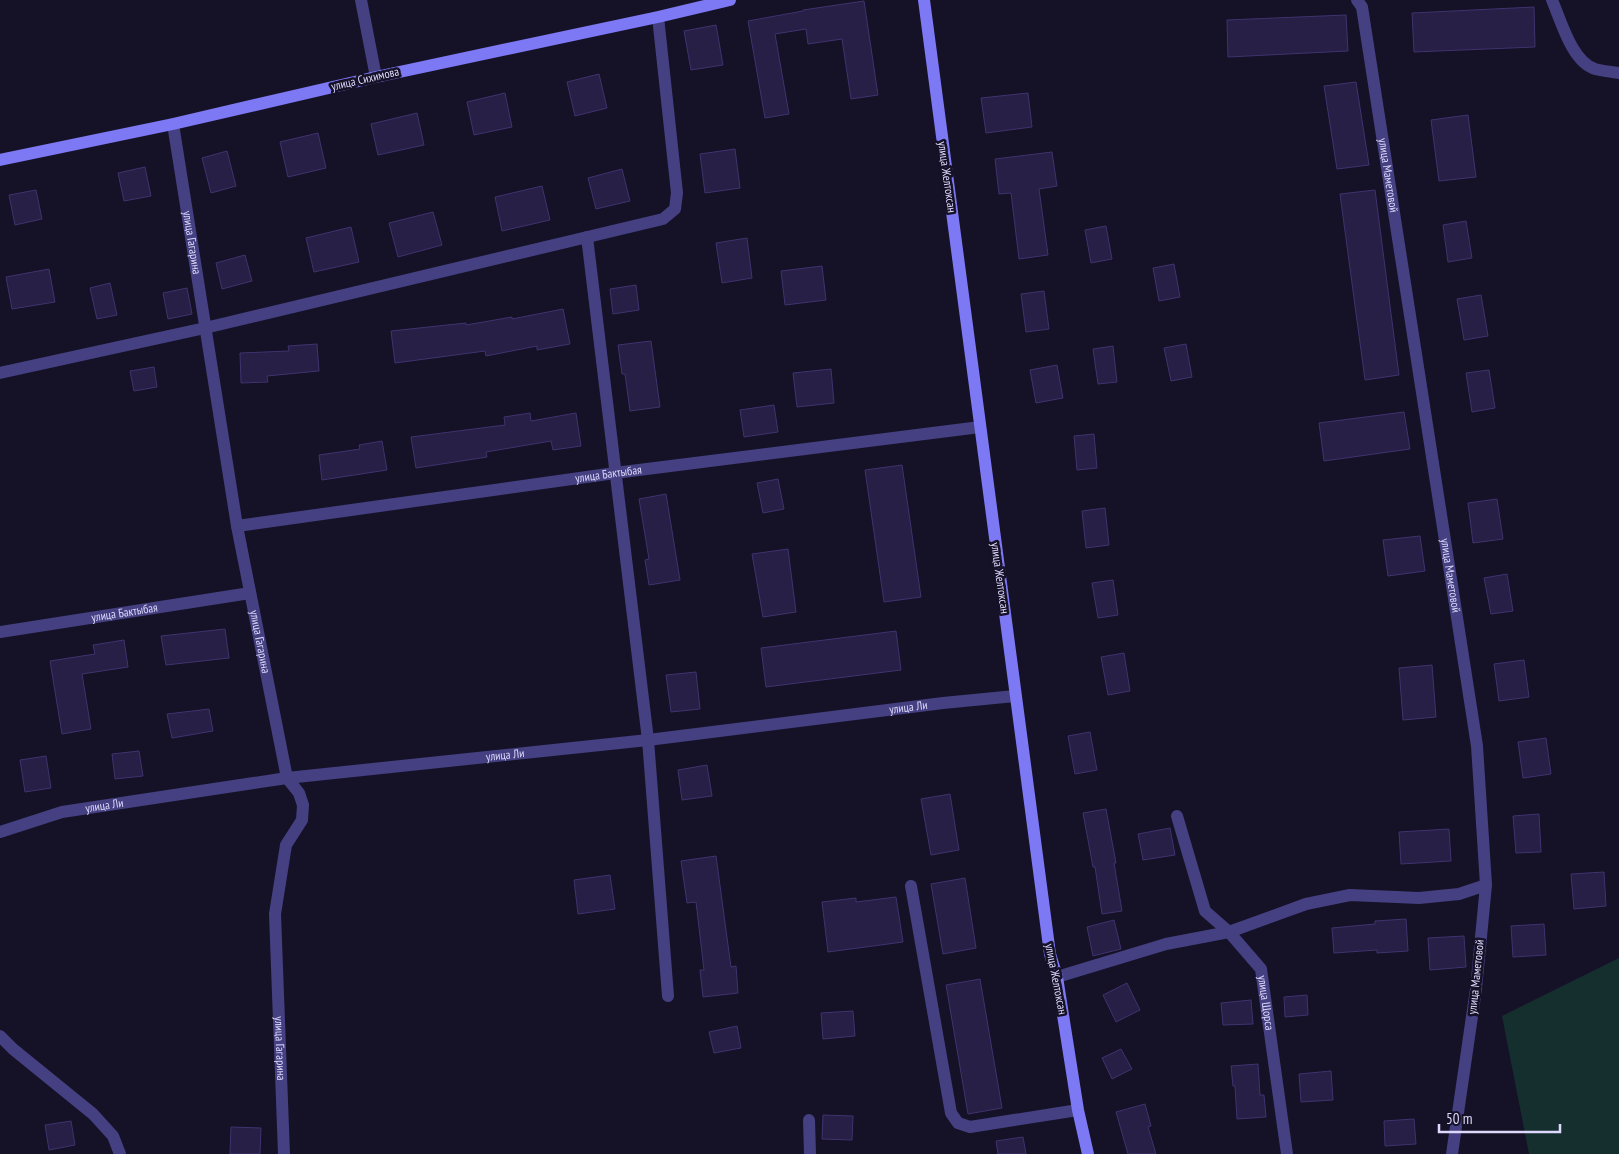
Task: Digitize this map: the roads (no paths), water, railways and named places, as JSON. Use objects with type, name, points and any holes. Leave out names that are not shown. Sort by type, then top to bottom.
[{"type":"street","points":[[361,0],[376,77]]},
{"type":"street","name":"улица Сихимова","points":[[0,160],[173,124],[376,77],[730,0]]},
{"type":"street","name":"улица Желтоксан","points":[[924,0],[1050,954],[1057,977],[1078,1110],[1088,1154]]},
{"type":"street","name":"улица Маметовой","points":[[1357,0],[1362,7],[1477,746],[1486,884],[1476,989],[1452,1154]]},
{"type":"street","points":[[1552,0],[1574,51],[1585,64],[1594,69],[1619,73]]},
{"type":"street","points":[[0,373],[205,328],[663,219],[675,209],[678,193],[658,17]]},
{"type":"street","name":"улица Гагарина","points":[[173,124],[237,526],[287,778],[299,793],[303,805],[302,820],[286,845],[275,914],[284,1154]]},
{"type":"street","points":[[587,237],[648,740],[668,996]]},
{"type":"street","name":"улица Бактыбая","points":[[237,526],[616,473],[980,427]]},
{"type":"street","name":"улица Бактыбая","points":[[0,632],[250,593]]},
{"type":"street","name":"улица Ли","points":[[0,832],[62,812],[287,778],[648,740],[943,703],[1016,696]]},
{"type":"street","name":"улица Щорса","points":[[1177,816],[1205,911],[1229,932],[1261,969],[1287,1154]]},
{"type":"street","points":[[1057,977],[1166,944],[1229,932],[1306,904],[1350,895],[1419,898],[1458,894],[1486,884]]},
{"type":"street","points":[[911,886],[951,1113],[958,1123],[970,1127],[1078,1110]]},
{"type":"street","points":[[0,1036],[13,1049],[93,1114],[113,1136],[120,1154]]},
{"type":"street","points":[[809,1120],[810,1154]]}]
